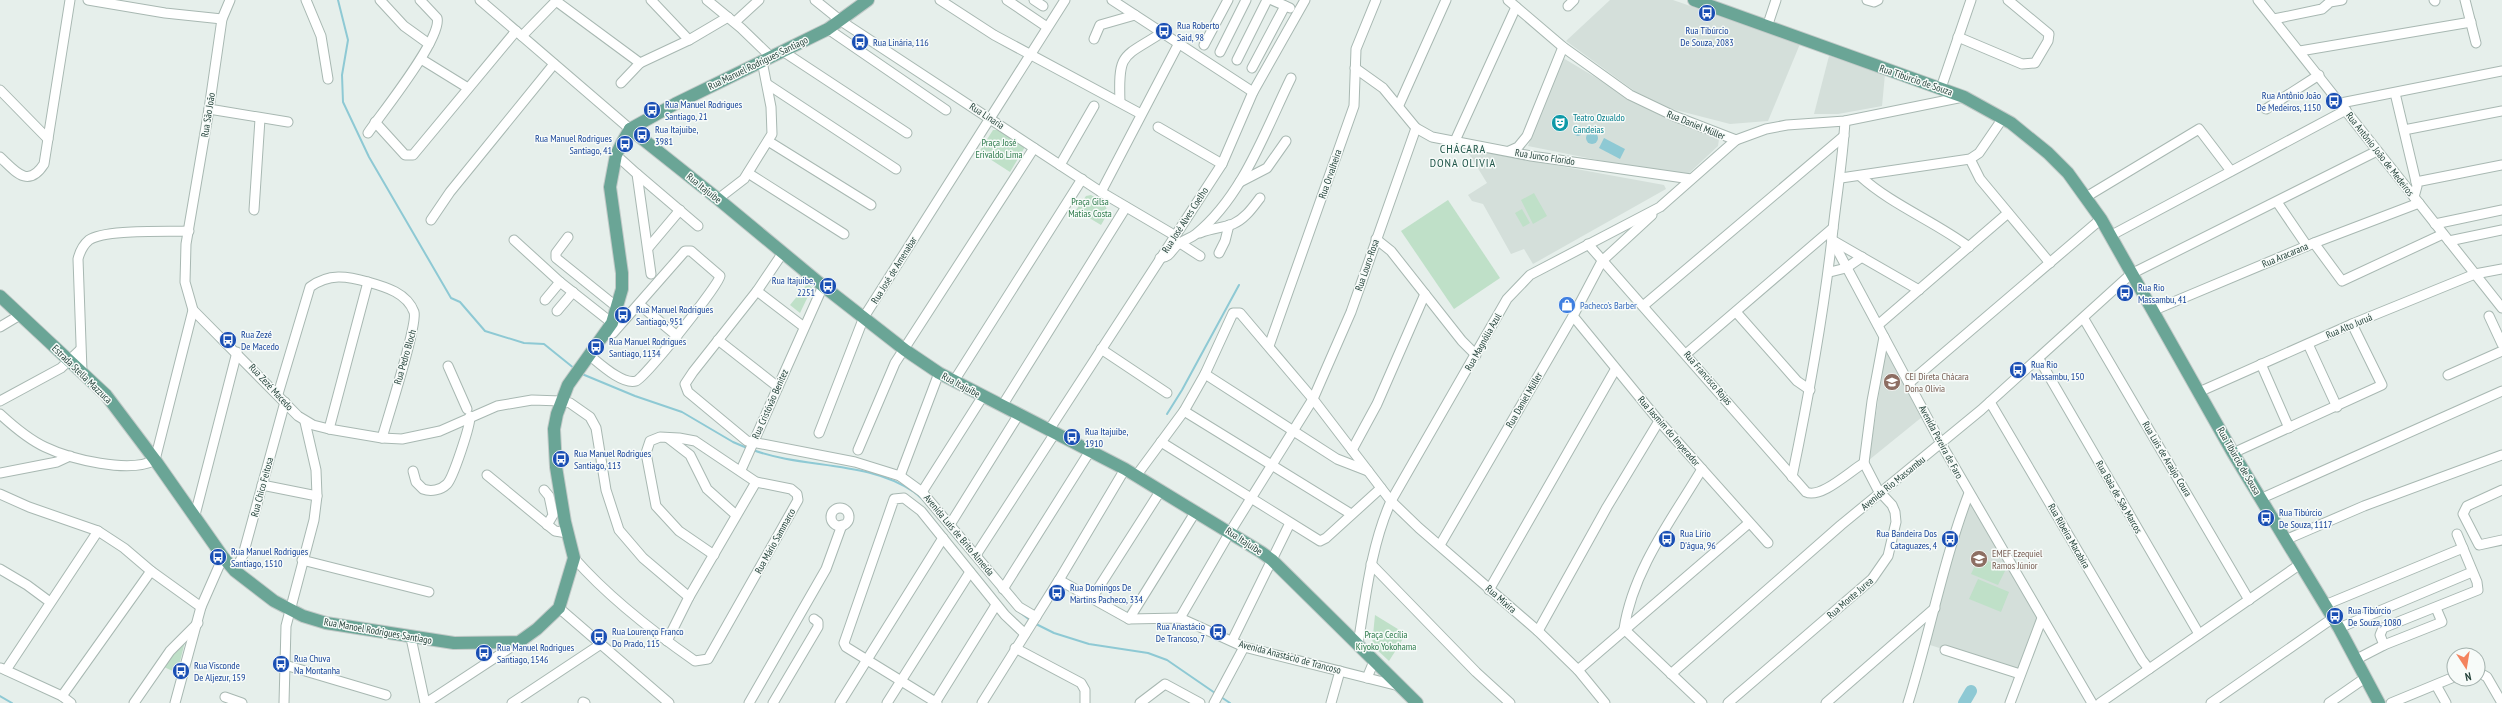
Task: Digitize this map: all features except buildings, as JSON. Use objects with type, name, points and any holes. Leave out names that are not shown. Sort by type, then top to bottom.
[{"type":"main road","name":"Rua Manuel Rodrigues Santiago","points":[[630,130],[766,59],[784,52],[828,29],[842,21],[868,0]]},
{"type":"main road","name":"Rua Tibúrcio de Souza","points":[[1694,0],[1964,97],[2003,118],[2048,153],[2086,197],[2101,219]]},
{"type":"main road","points":[[519,642],[559,608],[574,558],[567,532],[554,446],[554,429],[561,401],[568,385],[610,327],[618,308],[622,289],[622,273],[610,187],[616,155],[630,130]]},
{"type":"main road","name":"Rua Itajuíbe","points":[[630,130],[718,198],[782,254],[822,286],[905,350],[939,373],[1090,451],[1161,490],[1230,532],[1272,560],[1417,703]]},
{"type":"main road","name":"Rua Tibúrcio de Sousa","points":[[2101,219],[2233,453],[2286,540],[2299,565],[2336,623],[2379,703]]},
{"type":"main road","name":"Estrada Stella Mazzuca","points":[[0,296],[106,395],[155,460]]},
{"type":"main road","name":"Rua Manoel Rodrigues Santiago","points":[[155,460],[223,557],[235,571],[274,601],[289,609],[326,623],[411,638],[454,643],[519,642]]},
{"type":"street","points":[[0,157],[21,176],[35,175],[44,164],[70,0]]},
{"type":"street","points":[[88,0],[166,13],[222,19]]},
{"type":"street","name":"Rua São João","points":[[189,231],[222,19],[230,0]]},
{"type":"street","points":[[306,0],[321,36],[328,79]]},
{"type":"street","points":[[380,0],[404,26],[429,44]]},
{"type":"street","points":[[368,133],[421,59],[438,30],[437,18],[420,0]]},
{"type":"street","name":"Rua Itajuíbe","points":[[480,0],[630,130]]},
{"type":"street","points":[[651,0],[689,40]]},
{"type":"street","points":[[707,0],[731,20],[766,59],[767,84],[773,124],[768,141],[748,173],[738,185],[718,198]]},
{"type":"street","points":[[621,83],[640,63],[731,20],[759,0]]},
{"type":"street","name":"Rua Linaria","points":[[815,0],[842,21],[1100,192],[1177,239],[1200,256]]},
{"type":"street","points":[[940,0],[994,35],[1142,114]]},
{"type":"street","points":[[1006,0],[1048,27]]},
{"type":"street","points":[[1034,0],[1043,6]]},
{"type":"street","name":"Rua José de Amenabar","points":[[819,434],[864,317],[1065,0]]},
{"type":"street","points":[[1112,0],[1253,92]]},
{"type":"street","points":[[1204,45],[1228,0]]},
{"type":"street","points":[[1220,52],[1246,0]]},
{"type":"street","points":[[1237,60],[1267,0]]},
{"type":"street","name":"Rua José Alves Coelho","points":[[976,555],[1101,349],[1160,258],[1177,239],[1222,164],[1253,92],[1305,0]]},
{"type":"street","name":"Rua Orvalheira","points":[[1269,346],[1354,106],[1356,49],[1359,38],[1376,0]]},
{"type":"street","points":[[1399,105],[1446,0]]},
{"type":"street","name":"Rua Daniel Müller","points":[[1508,0],[1563,47],[1630,95],[1674,116],[1736,140],[1766,129],[1787,125],[1845,121],[1964,97]]},
{"type":"street","points":[[1767,27],[1776,0]]},
{"type":"street","points":[[1867,0],[1874,2],[1878,0]]},
{"type":"street","points":[[1941,88],[1971,0]]},
{"type":"street","points":[[1958,37],[2022,64],[2035,63],[2048,41],[2048,34],[2008,0]]},
{"type":"street","name":"Rua Antônio João de Medeiros","points":[[2258,0],[2319,75],[2377,151],[2502,308]]},
{"type":"street","points":[[2274,20],[2322,9],[2330,2],[2342,0]]},
{"type":"street","points":[[2465,0],[2476,43]]},
{"type":"street","points":[[375,122],[405,155],[411,156],[417,151],[468,88],[519,34],[557,1],[640,63]]},
{"type":"street","points":[[1252,68],[1279,2],[1298,11]]},
{"type":"street","points":[[1454,143],[1516,7]]},
{"type":"street","points":[[1094,39],[1100,25],[1135,15]]},
{"type":"street","points":[[2300,52],[2471,22]]},
{"type":"street","points":[[828,29],[946,110]]},
{"type":"street","points":[[1120,102],[1118,79],[1122,64],[1132,50],[1163,32]]},
{"type":"street","points":[[1100,192],[1179,43]]},
{"type":"street","points":[[1509,151],[1518,147],[1527,136],[1563,47]]},
{"type":"street","points":[[784,52],[907,133]]},
{"type":"street","points":[[421,59],[468,88]]},
{"type":"street","points":[[431,220],[450,192],[554,64]]},
{"type":"street","name":"Rua Junco Florido","points":[[1355,68],[1383,88],[1399,105],[1416,128],[1432,137],[1454,143],[1691,179]]},
{"type":"street","points":[[2110,236],[2231,171],[2344,107],[2395,93],[2502,71]]},
{"type":"street","points":[[2266,109],[2319,75]]},
{"type":"street","points":[[1197,234],[1228,201],[1240,182],[1291,78]]},
{"type":"street","points":[[767,84],[896,169]]},
{"type":"street","points":[[0,90],[48,139]]},
{"type":"street","points":[[2395,93],[2416,182],[2417,200]]},
{"type":"street","points":[[1060,165],[1094,106]]},
{"type":"street","points":[[209,109],[260,119],[288,122]]},
{"type":"street","points":[[2404,130],[2502,111]]},
{"type":"street","points":[[1841,178],[1970,159],[1978,153],[2003,118]]},
{"type":"street","points":[[254,210],[260,119]]},
{"type":"street","points":[[1792,478],[1810,390],[1830,272],[1833,228],[1841,178],[1845,121]]},
{"type":"street","points":[[1158,127],[1222,164]]},
{"type":"street","name":"Rua Louro-Rosa","points":[[1180,618],[1230,532],[1294,432],[1313,399],[1351,312],[1416,128]]},
{"type":"street","points":[[2086,197],[2199,129],[2231,171]]},
{"type":"street","points":[[1643,306],[1844,136]]},
{"type":"street","name":"Rua Magnólia Azul","points":[[1358,644],[1376,538],[1391,501],[1476,355],[1496,315],[1518,285],[1530,275],[1660,207],[1736,140]]},
{"type":"street","points":[[768,141],[871,205]]},
{"type":"street","points":[[1240,182],[1267,168],[1286,141]]},
{"type":"street","points":[[858,450],[895,363],[905,350],[1034,148]]},
{"type":"street","name":"Avenida Rio Massambu","points":[[1670,674],[1881,492],[1990,402],[2084,319],[2131,274],[2377,151]]},
{"type":"street","points":[[616,155],[698,226]]},
{"type":"street","points":[[1970,159],[1980,179],[2050,263]]},
{"type":"street","points":[[2416,182],[2502,165]]},
{"type":"street","points":[[748,173],[844,234]]},
{"type":"street","points":[[637,174],[651,274]]},
{"type":"street","points":[[1860,176],[1878,191],[1948,231],[1969,247]]},
{"type":"street","points":[[954,381],[1082,179]]},
{"type":"street","points":[[1177,239],[1197,234],[1215,227],[1229,225],[1247,214],[1260,198]]},
{"type":"street","name":"Rua Aracarana","points":[[2152,311],[2417,200]]},
{"type":"street","points":[[2277,202],[2342,281],[2443,234]]},
{"type":"street","points":[[1002,406],[1126,207]]},
{"type":"street","name":"Rua Daniel Müller","points":[[1440,544],[1572,316],[1602,261],[1660,207]]},
{"type":"street","points":[[648,248],[680,210]]},
{"type":"street","points":[[2435,224],[2502,210]]},
{"type":"street","points":[[1878,325],[2008,213]]},
{"type":"street","points":[[1909,383],[2101,219]]},
{"type":"street","points":[[1219,253],[1225,241],[1229,225]]},
{"type":"street","points":[[1686,354],[1833,228]]},
{"type":"street","points":[[2449,241],[2502,230]]},
{"type":"street","points":[[0,414],[43,446],[70,456],[135,466],[155,460],[193,310],[184,271],[189,231],[110,234],[90,240],[82,247],[78,259],[80,350],[82,371]]},
{"type":"street","points":[[568,237],[556,253],[556,258],[618,308]]},
{"type":"street","points":[[1376,239],[1391,251],[1462,341],[1476,355]]},
{"type":"street","points":[[514,240],[573,292],[610,327],[613,333],[640,305],[682,253],[691,251],[720,278],[644,377],[636,382],[628,381],[611,373],[587,358]]},
{"type":"street","points":[[1832,240],[1919,290]]},
{"type":"street","name":"Avenida Pereira de Faro","points":[[1832,240],[1941,444],[2092,703]]},
{"type":"street","name":"Rua Francisco Rojas","points":[[1588,244],[1686,354],[1792,478],[1806,492],[1813,495],[1822,492],[1864,463]]},
{"type":"street","name":"Rua Cristóvão Benitez","points":[[782,254],[757,291],[690,376],[686,388],[691,396],[742,438],[753,445],[822,286]]},
{"type":"street","points":[[1830,272],[1846,268],[1862,257]]},
{"type":"street","name":"Rua Alto Juruá","points":[[2199,392],[2352,324],[2474,274],[2502,269]]},
{"type":"street","name":"Rua Pedro Bloch","points":[[278,394],[310,287],[327,278],[337,276],[390,288],[409,302],[415,316],[407,352],[382,438]]},
{"type":"street","points":[[329,429],[368,282]]},
{"type":"street","points":[[545,300],[560,282]]},
{"type":"street","points":[[757,291],[804,327]]},
{"type":"street","points":[[557,311],[573,292]]},
{"type":"street","points":[[1352,450],[1377,404],[1425,294]]},
{"type":"street","points":[[640,305],[676,336]]},
{"type":"street","name":"Rua Zezé Macedo","points":[[193,310],[237,352],[305,422]]},
{"type":"street","points":[[1736,312],[1797,381],[1810,390]]},
{"type":"street","name":"Rua Mixira","points":[[1205,374],[1233,313],[1240,313],[1313,399],[1391,501],[1489,590],[1538,631],[1578,670],[1605,703]]},
{"type":"street","points":[[0,327],[20,315]]},
{"type":"street","name":"Rua Jasmim do Imperador","points":[[1572,316],[1615,370],[1659,421],[1768,543]]},
{"type":"street","points":[[2489,316],[2502,344]]},
{"type":"street","name":"Rua Luis de Araújo Coura","points":[[2084,319],[2249,600]]},
{"type":"street","points":[[2233,453],[2337,407],[2383,384],[2352,324]]},
{"type":"street","points":[[1864,463],[1872,401],[1884,337]]},
{"type":"street","points":[[718,340],[778,387]]},
{"type":"street","points":[[2308,344],[2337,407]]},
{"type":"street","points":[[1101,349],[1167,393]]},
{"type":"street","points":[[0,401],[60,368],[80,350]]},
{"type":"street","points":[[2448,375],[2502,351]]},
{"type":"street","points":[[195,515],[237,352]]},
{"type":"street","name":"Rua Baia de São Marcos","points":[[2039,359],[2200,634]]},
{"type":"street","points":[[2261,364],[2289,428]]},
{"type":"street","points":[[413,471],[416,482],[423,489],[436,489],[448,483],[469,413],[448,366]]},
{"type":"street","points":[[1489,590],[1615,370]]},
{"type":"street","points":[[900,476],[939,373]]},
{"type":"street","points":[[982,703],[1025,633],[1130,473],[1160,442],[1184,411],[1205,374],[1337,458],[1368,472]]},
{"type":"street","points":[[2260,499],[2502,391]]},
{"type":"street","points":[[922,492],[983,396]]},
{"type":"street","points":[[284,703],[289,609],[314,520],[317,496],[316,470],[305,422],[329,429],[382,438],[402,439],[420,436],[440,430],[469,413],[497,406],[514,402],[561,401],[582,411],[593,420],[611,508],[619,530],[643,558],[689,597]]},
{"type":"street","name":"Rua Chico Feitosa","points":[[235,571],[243,555],[285,402]]},
{"type":"street","name":"Rua Ribeira Macabira","points":[[1990,402],[2142,660],[2149,669]]},
{"type":"street","points":[[1184,411],[1351,514]]},
{"type":"street","points":[[951,523],[1018,414]]},
{"type":"street","points":[[1538,631],[1607,507],[1659,421]]},
{"type":"street","points":[[574,558],[606,590],[667,641],[689,597],[714,555],[736,515],[756,482],[741,470],[695,441],[664,437],[650,441],[646,453],[656,506],[679,531],[714,555]]},
{"type":"street","points":[[664,437],[690,455],[707,489],[736,515]]},
{"type":"street","points":[[1160,442],[1316,539],[1324,539],[1381,488]]},
{"type":"street","points":[[741,470],[753,445]]},
{"type":"street","name":"Avenida Luís de Brito Almeida","points":[[753,445],[855,462],[900,476],[922,492],[951,523],[1021,610],[1035,618]]},
{"type":"street","points":[[1004,589],[1090,451]]},
{"type":"street","points":[[2286,540],[2364,506],[2502,455]]},
{"type":"street","points":[[0,473],[57,462],[70,456]]},
{"type":"street","name":"Rua Monte Jurea","points":[[1728,703],[1872,579],[1882,566],[1893,542],[1896,517],[1892,505],[1881,492],[1864,463]]},
{"type":"street","points":[[1624,629],[1631,598],[1644,567],[1702,469]]},
{"type":"street","points":[[487,475],[555,531],[567,532]]},
{"type":"street","name":"Rua Mário Sammarco","points":[[667,641],[694,661],[708,659],[798,500],[797,494],[791,489],[756,482]]},
{"type":"street","points":[[262,485],[317,496]]},
{"type":"street","points":[[544,490],[549,496],[553,516],[547,525]]},
{"type":"street","points":[[1092,598],[1161,490]]},
{"type":"street","points":[[2502,490],[2467,506],[2463,514],[2479,545],[2502,540]]},
{"type":"street","points":[[1908,703],[1926,644],[1934,608],[1959,519],[1969,493]]},
{"type":"street","points":[[0,494],[29,507],[98,531],[124,548],[151,571],[201,607]]},
{"type":"street","name":"Avenida Luís de Brito Almeida","points":[[867,660],[846,647],[844,640],[892,501],[900,497],[912,503],[943,538],[996,605],[1025,633]]},
{"type":"street","points":[[1060,580],[1129,619],[1196,511]]},
{"type":"street","points":[[1232,642],[1290,523]]},
{"type":"street","points":[[1578,670],[1749,523]]},
{"type":"street","points":[[750,703],[826,569],[842,525]]},
{"type":"street","points":[[71,703],[62,696],[3,669],[98,531]]},
{"type":"street","points":[[2384,645],[2380,635],[2383,628],[2476,592],[2478,584],[2457,534]]},
{"type":"street","points":[[840,703],[943,538]]},
{"type":"street","points":[[2325,605],[2463,548]]},
{"type":"street","points":[[175,703],[198,623],[201,607],[223,557]]},
{"type":"street","points":[[302,560],[429,592]]},
{"type":"street","points":[[1371,564],[1476,672],[1510,703]]},
{"type":"street","points":[[2100,703],[2299,565]]},
{"type":"street","points":[[0,569],[27,585],[50,602]]},
{"type":"street","points":[[62,696],[151,571]]},
{"type":"street","points":[[887,703],[970,572]]},
{"type":"street","points":[[2211,703],[2223,699],[2336,623],[2472,572]]},
{"type":"street","points":[[867,660],[936,703],[996,605]]},
{"type":"street","points":[[559,608],[669,703]]},
{"type":"street","points":[[1826,703],[1934,608]]},
{"type":"street","points":[[2355,660],[2384,645],[2442,622],[2436,608]]},
{"type":"street","name":"Avenida Anastácio de Trancoso","points":[[1129,619],[1180,618],[1244,647],[1399,686]]},
{"type":"street","points":[[2010,703],[2042,618]]},
{"type":"street","points":[[773,703],[818,626],[818,622],[814,619]]},
{"type":"street","points":[[134,703],[174,647],[198,623]]},
{"type":"street","points":[[1624,629],[1702,703]]},
{"type":"street","points":[[411,638],[426,703],[519,642]]},
{"type":"street","points":[[512,703],[601,644]]},
{"type":"street","points":[[1214,703],[1244,647]]},
{"type":"street","points":[[1016,648],[1081,683],[1085,690],[1085,703]]},
{"type":"street","points":[[1944,650],[2020,674]]},
{"type":"street","points":[[1367,678],[1374,661]]},
{"type":"street","points":[[285,665],[386,695]]},
{"type":"street","points":[[1331,703],[1340,671]]},
{"type":"street","points":[[2486,676],[2502,703]]},
{"type":"street","points":[[2329,703],[2365,678]]},
{"type":"street","points":[[2391,703],[2446,681]]},
{"type":"street","points":[[1140,703],[1165,684],[1200,703]]},
{"type":"street","points":[[2436,685],[2446,703]]},
{"type":"street","points":[[225,697],[242,703]]},
{"type":"shaded area","points":[[1610,0],[1673,0],[1800,44],[1768,121],[1730,124],[1668,108],[1637,93],[1566,41]]},
{"type":"shaded area","points":[[1829,56],[1885,74],[1882,106],[1838,114],[1814,114]]},
{"type":"shaded area","points":[[1563,58],[1632,99],[1715,136],[1719,139],[1718,146],[1687,175],[1647,170],[1528,146]]},
{"type":"shaded area","points":[[1466,149],[1664,185],[1666,189],[1533,264],[1524,249],[1511,254],[1483,204],[1472,201],[1468,195],[1487,183]]},
{"type":"shaded area","name":"CEI Direta Chácara Dona Olivia","points":[[1886,348],[1922,417],[1869,460]]},
{"type":"shaded area","name":"EMEF Ezequiel Ramos Júnior","points":[[1968,496],[2042,618],[2020,674],[1927,644]]},
{"type":"green space","name":"Praça José Erivaldo Lima","points":[[993,130],[998,130],[1025,147],[1010,172],[979,152]]},
{"type":"green space","points":[[1534,193],[1547,216],[1533,224],[1521,200]]},
{"type":"green space","name":"Praça Gilsa Matias Costa","points":[[1091,195],[1106,207],[1106,215],[1101,225],[1076,210],[1086,196]]},
{"type":"green space","points":[[1448,200],[1500,278],[1454,309],[1401,231]]},
{"type":"green space","points":[[1522,209],[1530,223],[1523,227],[1515,213]]},
{"type":"green space","points":[[808,283],[812,288],[800,313],[790,305]]},
{"type":"green space","points":[[1979,557],[2006,569],[1998,585],[1971,574]]},
{"type":"green space","points":[[1978,579],[2009,592],[2001,612],[1969,599]]},
{"type":"green space","name":"Praça Cecília Kiyoko Yokohama","points":[[1375,615],[1406,634],[1389,661],[1372,645]]},
{"type":"green space","points":[[186,638],[177,673],[164,667]]},
{"type":"water","points":[[1576,126],[1580,126],[1583,131],[1580,136],[1576,136],[1573,133],[1573,129]]},
{"type":"water","points":[[1590,132],[1594,132],[1598,138],[1594,144],[1590,144],[1586,140],[1586,136]]},
{"type":"water","points":[[1604,138],[1625,149],[1620,159],[1599,148]]},
{"type":"waterway","points":[[338,0],[348,40],[342,75],[343,102],[369,157],[451,298],[460,302],[485,331],[524,343],[544,344],[575,369]]},
{"type":"waterway","points":[[1167,414],[1182,390],[1239,285]]},
{"type":"waterway","points":[[582,374],[635,396],[682,412],[733,442],[747,448]]},
{"type":"waterway","points":[[753,450],[793,460],[856,470],[896,482],[920,497],[957,540]]},
{"type":"waterway","points":[[1017,610],[1031,621]]},
{"type":"waterway","points":[[1034,623],[1054,633],[1089,644],[1148,653],[1167,660],[1215,693]]},
{"type":"waterway","points":[[1964,703],[1971,691]]},
{"type":"waterway","points":[[0,696],[12,703]]},
{"type":"waterway","points":[[1221,697],[1230,703]]},
{"type":"place","name":"Rua Tibúrcio De Souza, 2083","points":[[1707,13]]},
{"type":"place","name":"Rua Roberto Said, 98","points":[[1164,31]]},
{"type":"place","name":"Rua Linária, 116","points":[[860,42]]},
{"type":"place","name":"Rua Antônio João De Medeiros, 1150","points":[[2334,101]]},
{"type":"place","name":"Rua Manuel Rodrigues Santiago, 21","points":[[652,110]]},
{"type":"place","name":"Teatro Ozualdo Candeias","points":[[1560,123]]},
{"type":"place","name":"Rua Itajuibe, 3981","points":[[642,135]]},
{"type":"place","name":"Rua Manuel Rodrigues Santiago, 41","points":[[625,144]]},
{"type":"place","name":"Rua Itajuibe, 2251","points":[[828,286]]},
{"type":"place","name":"Rua Rio Massambu, 41","points":[[2125,293]]},
{"type":"place","name":"Pacheco’s Barber","points":[[1567,305]]},
{"type":"place","name":"Rua Manuel Rodrigues Santiago, 951","points":[[623,315]]},
{"type":"place","name":"Rua Zezé De Macedo","points":[[228,340]]},
{"type":"place","name":"Rua Manuel Rodrigues Santiago, 1134","points":[[596,347]]},
{"type":"place","name":"Rua Rio Massambu, 150","points":[[2018,370]]},
{"type":"place","name":"CEI Direta Chácara Dona Olivia","points":[[1892,382]]},
{"type":"place","name":"Rua Itajuibe, 1910","points":[[1072,437]]},
{"type":"place","name":"Rua Manuel Rodrigues Santiago, 113","points":[[561,459]]},
{"type":"place","name":"Rua Tibúrcio De Souza, 1117","points":[[2266,518]]},
{"type":"place","name":"Rua Lírio D'água, 96","points":[[1667,539]]},
{"type":"place","name":"Rua Bandeira Dos Cataguazes, 4","points":[[1950,539]]},
{"type":"place","name":"Rua Manuel Rodrigues Santiago, 1510","points":[[218,557]]},
{"type":"place","name":"EMEF Ezequiel Ramos Júnior","points":[[1979,559]]},
{"type":"place","name":"Rua Domingos De Martins Pacheco, 334","points":[[1057,593]]},
{"type":"place","name":"Rua Tibúrcio De Souza, 1080","points":[[2335,616]]},
{"type":"place","name":"Rua Anastácio De Trancoso, 7","points":[[1218,632]]},
{"type":"place","name":"Rua Lourenço Franco Do Prado, 115","points":[[599,637]]},
{"type":"place","name":"Rua Manuel Rodrigues Santiago, 1546","points":[[484,653]]},
{"type":"place","name":"Rua Chuva Na Montanha","points":[[281,664]]},
{"type":"place","name":"Rua Visconde De Aljezur, 159","points":[[181,671]]},
{"type":"district","name":"CHÁCARA DONA OLIVIA","points":[[1463,155]]}]
